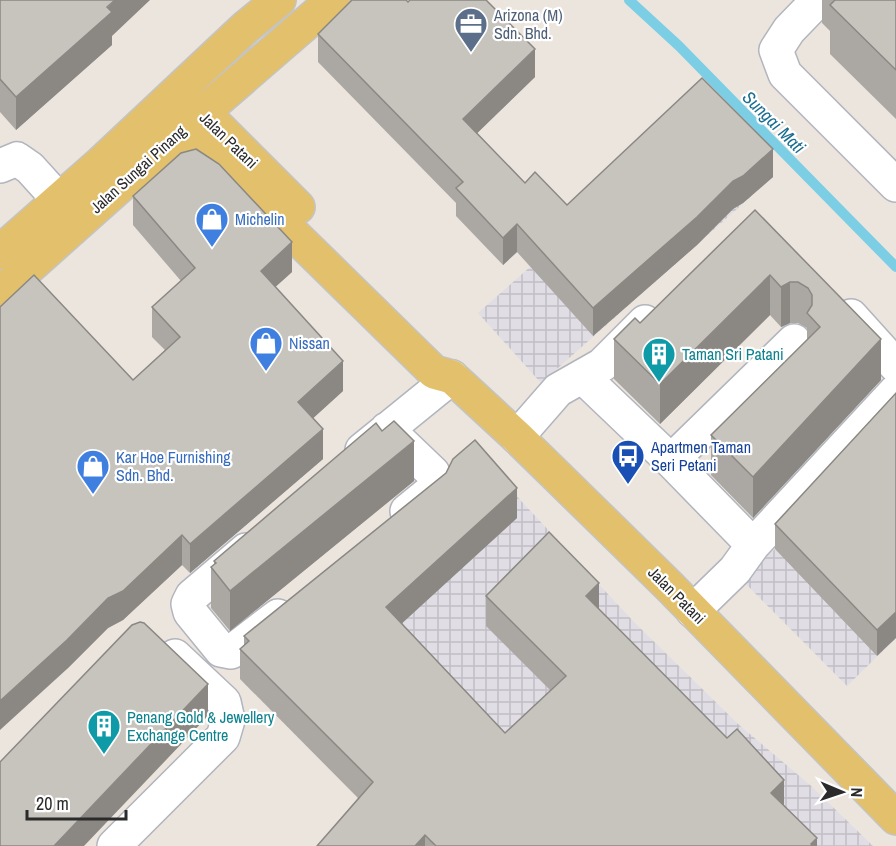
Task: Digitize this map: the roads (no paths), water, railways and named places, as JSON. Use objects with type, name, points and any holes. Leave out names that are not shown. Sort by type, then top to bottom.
[{"type":"main road","name":"Jalan Sungai Pinang","points":[[0,293],[172,97],[246,27],[279,0]]},
{"type":"main road","name":"Jalan Sungai Pinang","points":[[0,252],[69,212],[194,120],[333,0]]},
{"type":"main road","name":"Jalan Patani","points":[[172,97],[451,360],[452,377],[517,437],[693,611],[896,818]]},
{"type":"lane","points":[[818,0],[789,30],[776,50],[784,74],[896,185]]},
{"type":"lane","points":[[0,166],[17,159],[30,168],[69,212]]},
{"type":"lane","points":[[517,437],[558,390],[602,365],[670,298]]},
{"type":"lane","points":[[828,302],[896,366]]},
{"type":"lane","points":[[671,461],[794,340]]},
{"type":"lane","points":[[337,471],[452,377]]},
{"type":"lane","points":[[583,377],[671,461],[753,545]]},
{"type":"lane","points":[[693,611],[735,570],[753,545],[896,391]]},
{"type":"lane","points":[[387,429],[433,473],[436,481],[434,489],[388,526]]},
{"type":"lane","points":[[265,534],[192,596],[188,604],[190,612],[221,650],[231,652],[305,594]]},
{"type":"lane","points":[[114,846],[223,736],[228,720],[224,702],[156,638]]},
{"type":"waterway","name":"Sungai Mati","points":[[629,0],[679,46],[896,267]]},
{"type":"place","name":"Arizona (M) Sdn. Bhd.","points":[[471,53]]},
{"type":"place","name":"Michelin","points":[[212,248]]},
{"type":"place","name":"Nissan","points":[[266,372]]},
{"type":"place","name":"Taman Sri Patani","points":[[659,383]]},
{"type":"place","name":"Apartmen Taman Seri Petani","points":[[628,485]]},
{"type":"place","name":"Kar Hoe Furnishing Sdn. Bhd.","points":[[93,495]]},
{"type":"place","name":"Penang Gold & Jewellery Exchange Centre","points":[[104,755]]}]
